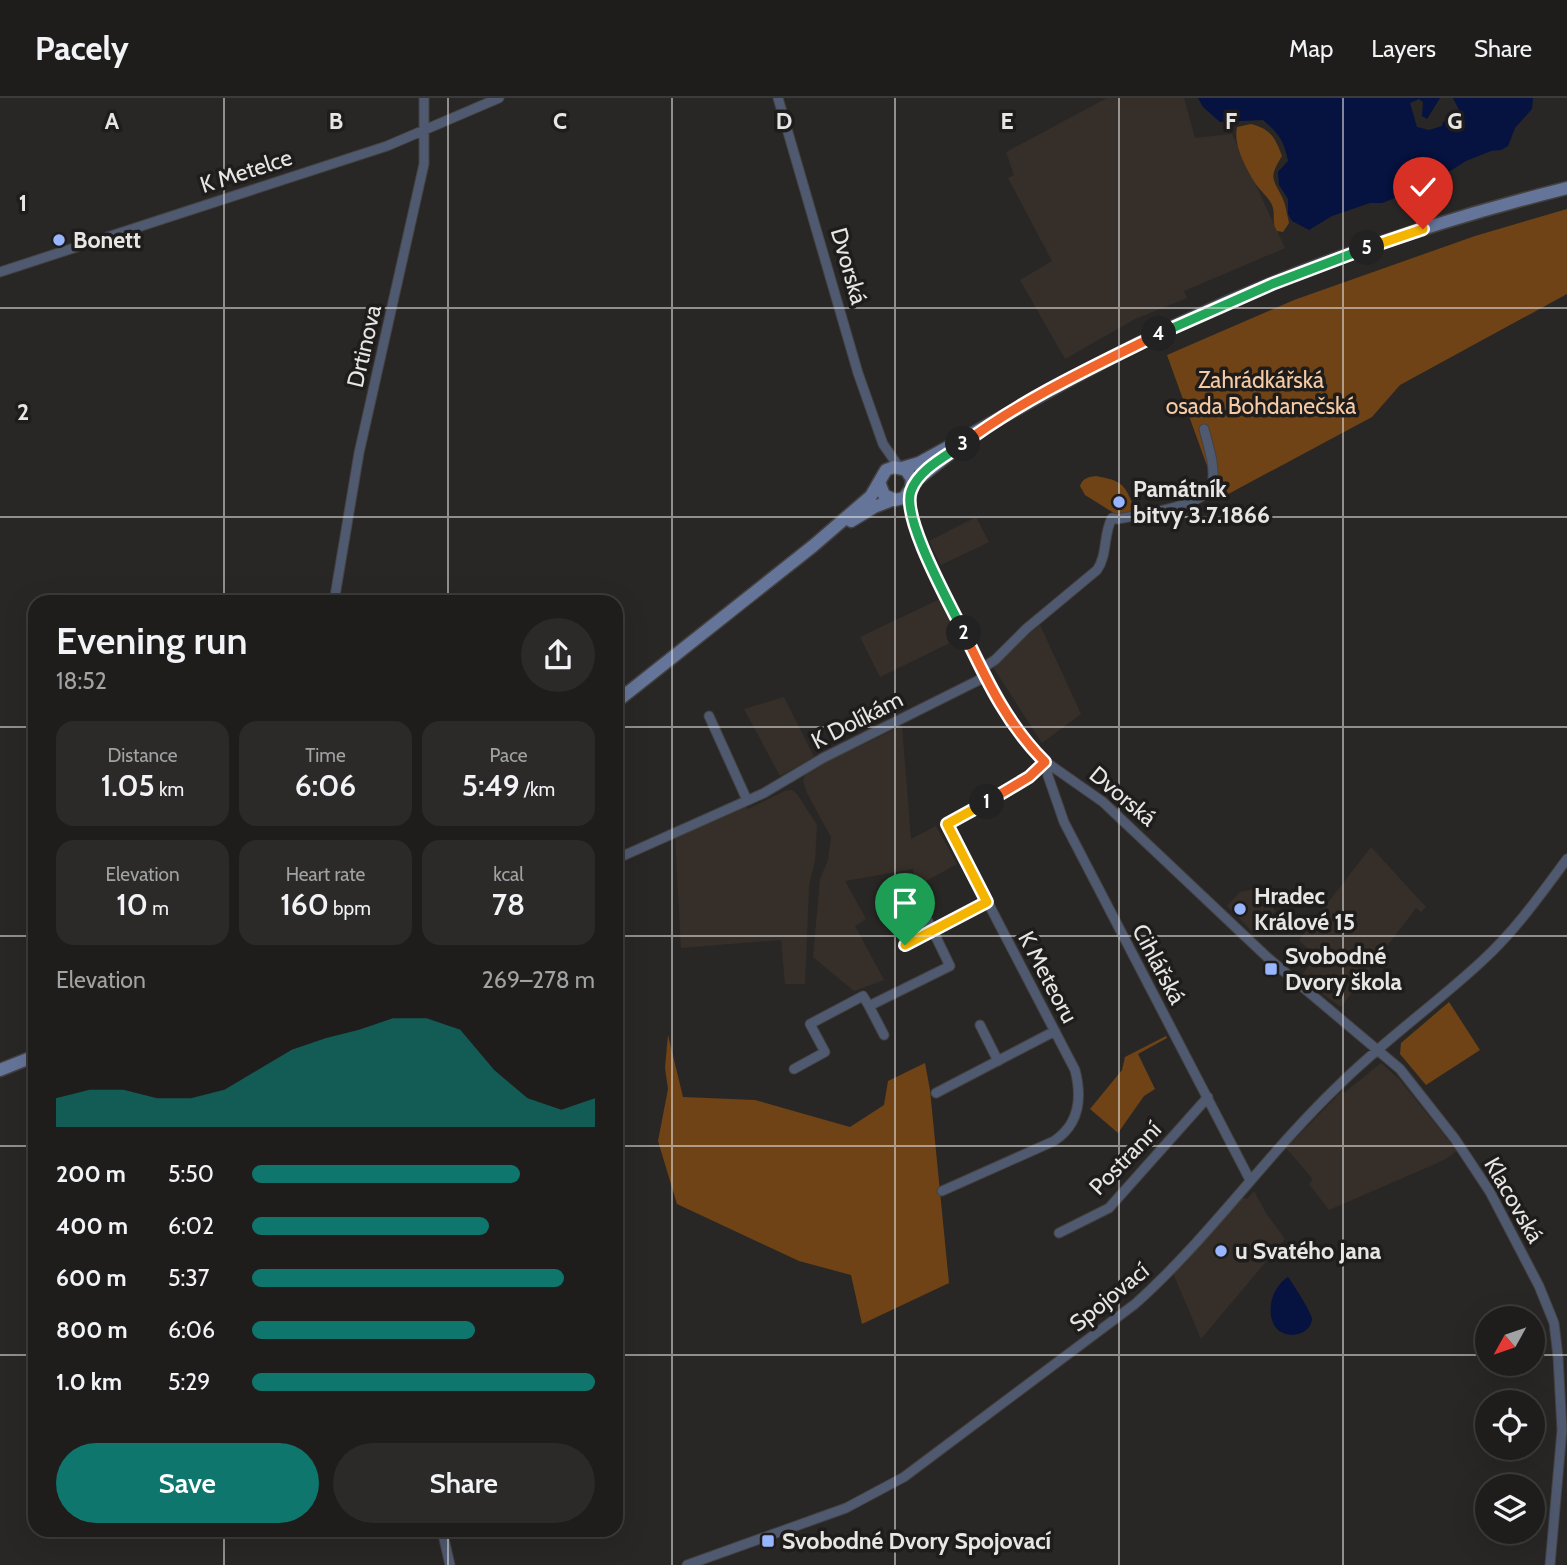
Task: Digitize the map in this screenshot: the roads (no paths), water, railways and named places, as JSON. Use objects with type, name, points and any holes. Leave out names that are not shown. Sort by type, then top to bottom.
[{"type":"main road","points":[[623,696],[813,546],[871,496],[881,477],[890,468],[919,463],[1055,387],[1166,330],[1272,284],[1364,248],[1567,188]]},
{"type":"main road","points":[[813,546],[874,507],[904,498],[928,470],[986,426]]},
{"type":"main road","name":"Dvorská","points":[[901,468],[910,474],[911,491]]},
{"type":"main road","name":"Dvorská","points":[[881,477],[881,492],[894,500]]},
{"type":"main road","points":[[0,1070],[28,1059]]},
{"type":"street","name":"Drtinova","points":[[335,595],[359,453],[424,164],[424,98]]},
{"type":"street","name":"K Metelce","points":[[0,272],[387,146],[499,98]]},
{"type":"street","name":"Dvorská","points":[[778,98],[858,373],[883,444],[901,468]]},
{"type":"street","name":"K Dolíkám","points":[[623,856],[747,800],[983,673],[1026,629],[1094,574],[1102,562],[1108,524],[1112,518],[1171,508],[1197,500],[1208,492],[1213,474],[1204,429]]},
{"type":"street","name":"Dvorská","points":[[881,477],[883,444]]},
{"type":"street","name":"Dvorská","points":[[911,491],[913,522],[928,560],[983,673],[1009,720],[1029,746],[1045,762],[1102,802],[1266,957],[1378,1048]]},
{"type":"street","name":"Dvorská","points":[[894,500],[913,522]]},
{"type":"street","points":[[709,716],[747,800]]},
{"type":"street","name":"K Meteoru","points":[[942,1191],[1054,1141],[1068,1128],[1077,1113],[1079,1087],[1075,1070],[947,824],[1029,777],[1045,762]]},
{"type":"street","name":"Cihlářská","points":[[1045,762],[1069,833],[1250,1180]]},
{"type":"street","name":"Spojovací","points":[[687,1565],[846,1508],[904,1477],[1135,1304],[1166,1275],[1313,1111],[1378,1048],[1484,959],[1516,926],[1567,859]]},
{"type":"street","points":[[905,945],[987,902]]},
{"type":"street","points":[[869,1006],[950,966],[920,906]]},
{"type":"street","points":[[794,1069],[825,1052],[805,1022],[863,996],[884,1035]]},
{"type":"street","points":[[980,1025],[998,1060]]},
{"type":"street","points":[[936,1093],[1055,1031]]},
{"type":"street","name":"Klacovská","points":[[1378,1048],[1400,1069],[1490,1192],[1539,1286],[1554,1323],[1562,1430],[1550,1565]]},
{"type":"street","name":"Postranní","points":[[1059,1233],[1109,1208],[1208,1097]]},
{"type":"street","points":[[444,1537],[450,1565]]},
{"type":"place","name":"Bonett","points":[[59,240]]},
{"type":"place","name":"Památník bitvy 3.7.1866","points":[[1119,502]]},
{"type":"place","name":"Hradec Králové 15","points":[[1240,909]]},
{"type":"place","name":"Svobodné Dvory škola","points":[[1271,969]]},
{"type":"place","name":"u Svatého Jana","points":[[1221,1251]]},
{"type":"place","name":"Svobodné Dvory Spojovací","points":[[768,1541]]},
{"type":"park label","name":"Zahrádkářská osada Bohdanečská","points":[[1261,393]]}]
